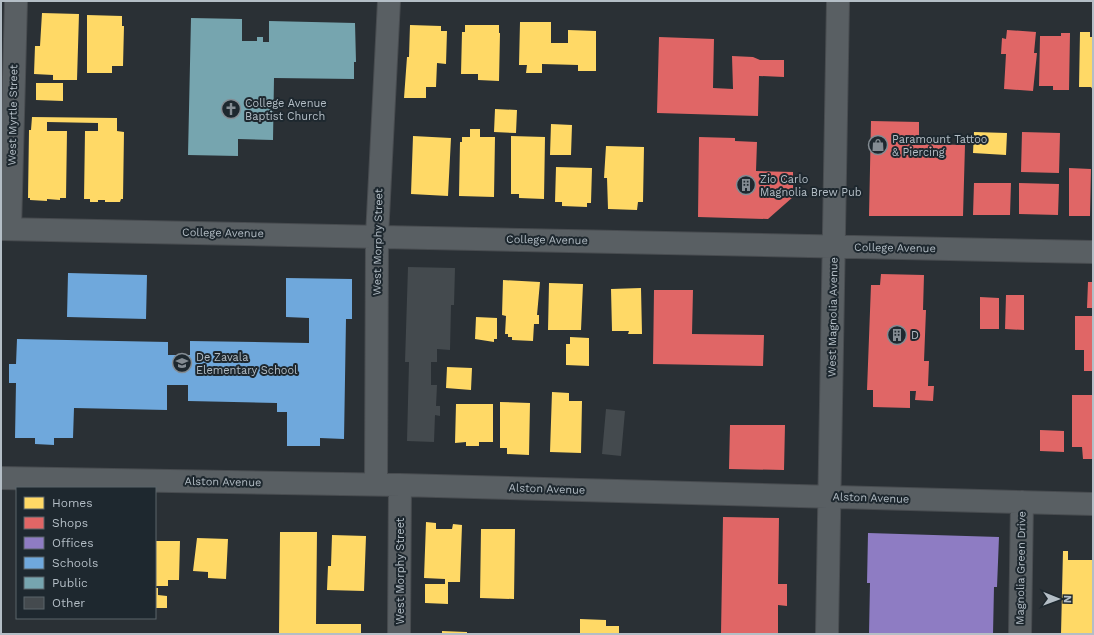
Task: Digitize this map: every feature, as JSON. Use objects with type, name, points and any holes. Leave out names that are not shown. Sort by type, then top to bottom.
[{"type":"street","name":"West Myrtle Street","points":[[5,229],[16,1]]},
{"type":"street","name":"West Morphy Street","points":[[376,484],[377,236],[389,1]]},
{"type":"street","name":"West Magnolia Avenue","points":[[827,634],[838,1]]},
{"type":"street","name":"College Avenue","points":[[5,229],[1093,252]]},
{"type":"street","name":"Alston Avenue","points":[[1,478],[376,484],[1093,504]]},
{"type":"street","name":"West Morphy Street","points":[[399,634],[400,485]]},
{"type":"street","name":"Magnolia Green Drive","points":[[1020,634],[1022,502]]},
{"type":"building: Homes","points":[[42,13],[79,14],[77,80],[53,80],[53,75],[34,74],[35,46],[40,46]]},
{"type":"building: Homes","points":[[87,15],[122,16],[122,26],[124,26],[123,66],[112,66],[112,73],[87,73]]},
{"type":"building: Homes","points":[[520,22],[551,22],[551,43],[568,43],[568,30],[596,31],[596,71],[578,71],[578,65],[542,64],[542,73],[526,73],[527,65],[519,65]]},
{"type":"building: Homes","points":[[410,25],[441,26],[441,31],[447,31],[446,64],[437,63],[436,87],[426,87],[426,98],[404,98],[407,57],[409,57]]},
{"type":"building: Homes","points":[[465,25],[499,25],[499,81],[478,80],[478,74],[461,74],[462,32],[465,32]]},
{"type":"building: Homes","points":[[1080,32],[1090,32],[1090,37],[1093,37],[1093,90],[1091,87],[1079,87]]},
{"type":"building: Homes","points":[[36,83],[63,83],[63,101],[36,100]]},
{"type":"building: Homes","points":[[495,109],[517,110],[516,133],[494,132]]},
{"type":"building: Homes","points":[[32,117],[117,118],[117,131],[124,132],[123,199],[121,199],[120,202],[105,202],[105,200],[98,200],[98,202],[90,202],[90,199],[84,199],[85,131],[98,131],[98,123],[47,122],[47,131],[67,131],[66,198],[60,198],[60,200],[47,199],[47,201],[30,200],[30,198],[28,198],[29,130],[31,130]]},
{"type":"building: Homes","points":[[551,124],[572,125],[571,155],[550,155]]},
{"type":"building: Homes","points":[[470,129],[480,129],[480,137],[495,137],[494,197],[459,196],[460,142],[462,142],[462,137],[470,137]]},
{"type":"building: Homes","points":[[974,132],[1007,133],[1006,155],[973,153]]},
{"type":"building: Homes","points":[[413,136],[451,138],[448,196],[411,194]]},
{"type":"building: Homes","points":[[511,136],[545,137],[544,199],[519,198],[519,194],[511,194]]},
{"type":"building: Homes","points":[[606,146],[644,147],[643,202],[638,202],[637,210],[608,209],[607,178],[604,178]]},
{"type":"building: Homes","points":[[556,167],[592,168],[591,203],[587,203],[587,207],[562,206],[562,202],[555,202]]},
{"type":"building: Homes","points":[[503,280],[540,282],[537,315],[539,315],[539,324],[534,324],[533,341],[512,340],[512,337],[508,337],[508,334],[505,334],[506,316],[502,315]]},
{"type":"building: Homes","points":[[549,283],[583,284],[581,330],[548,330]]},
{"type":"building: Homes","points":[[641,288],[642,334],[628,334],[629,331],[612,331],[611,289]]},
{"type":"building: Homes","points":[[476,317],[497,318],[497,339],[494,339],[494,342],[475,339]]},
{"type":"building: Homes","points":[[570,337],[589,338],[589,366],[566,365],[566,344],[570,344]]},
{"type":"building: Homes","points":[[447,367],[472,368],[471,390],[446,388]]},
{"type":"building: Homes","points":[[552,392],[569,393],[569,401],[582,401],[581,453],[550,452]]},
{"type":"building: Homes","points":[[500,402],[530,403],[529,455],[507,454],[507,448],[500,448]]},
{"type":"building: Homes","points":[[456,404],[493,404],[493,442],[479,442],[479,446],[466,446],[466,442],[455,443]]},
{"type":"building: Homes","points":[[426,522],[436,523],[436,529],[452,529],[453,524],[462,525],[460,582],[448,582],[448,604],[425,603],[425,584],[445,584],[445,579],[424,578]]},
{"type":"building: Homes","points":[[481,529],[515,529],[514,599],[480,598]]},
{"type":"building: Homes","points":[[280,532],[317,532],[316,624],[361,624],[361,634],[279,634]]},
{"type":"building: Homes","points":[[332,535],[366,536],[364,591],[327,590],[328,566],[331,566]]},
{"type":"building: Homes","points":[[197,538],[228,539],[226,579],[208,578],[208,572],[193,571]]},
{"type":"building: Homes","points":[[156,541],[180,541],[179,580],[168,580],[168,586],[156,586]]},
{"type":"building: Homes","points":[[1063,551],[1068,551],[1068,560],[1093,560],[1093,634],[1061,634]]},
{"type":"building: Homes","points":[[156,588],[158,588],[158,595],[167,596],[167,608],[156,608]]},
{"type":"building: Homes","points":[[580,619],[606,620],[606,626],[619,626],[619,634],[580,634]]},
{"type":"building: Homes","points":[[442,631],[467,632],[467,634],[442,634]]},
{"type":"building: Shops","points":[[1007,30],[1036,32],[1034,53],[1037,53],[1033,91],[1004,89],[1006,54],[1001,54],[1002,38],[1006,39]]},
{"type":"building: Shops","points":[[1061,33],[1070,33],[1069,90],[1053,90],[1053,86],[1039,86],[1040,36],[1061,36]]},
{"type":"building: Shops","points":[[659,37],[714,39],[713,88],[733,89],[732,56],[753,57],[760,60],[784,60],[784,77],[759,76],[758,116],[657,113]]},
{"type":"building: Shops","points":[[871,121],[919,122],[919,144],[965,145],[963,216],[869,216]]},
{"type":"building: Shops","points":[[1022,132],[1060,133],[1059,173],[1021,172]]},
{"type":"building: Shops","name":"Zio Carlo Magnolia Brew Pub","points":[[699,137],[735,138],[735,141],[757,142],[756,171],[793,172],[793,197],[768,219],[698,217]]},
{"type":"building: Shops","points":[[1069,168],[1091,169],[1090,216],[1069,216]]},
{"type":"building: Shops","points":[[974,183],[1011,183],[1010,215],[973,215]]},
{"type":"building: Shops","points":[[1019,183],[1059,184],[1058,215],[1019,214]]},
{"type":"building: Shops","name":"D","points":[[881,274],[924,275],[923,310],[926,310],[924,361],[929,361],[928,386],[934,386],[933,401],[915,400],[916,391],[910,391],[910,408],[873,407],[873,390],[867,390],[871,285],[880,285]]},
{"type":"building: Shops","points":[[1088,282],[1093,282],[1093,308],[1087,308]]},
{"type":"building: Shops","points":[[654,290],[693,290],[692,334],[764,335],[763,366],[653,364]]},
{"type":"building: Shops","points":[[1006,295],[1024,295],[1024,330],[1005,329]]},
{"type":"building: Shops","points":[[980,297],[999,298],[999,329],[980,329]]},
{"type":"building: Shops","points":[[1075,316],[1093,316],[1093,371],[1084,371],[1084,350],[1075,350]]},
{"type":"building: Shops","points":[[1072,395],[1093,395],[1093,459],[1083,459],[1082,447],[1072,447]]},
{"type":"building: Shops","points":[[730,425],[785,425],[784,470],[729,469]]},
{"type":"building: Shops","points":[[1040,430],[1064,431],[1064,452],[1040,451]]},
{"type":"building: Shops","points":[[723,517],[779,518],[778,584],[787,584],[787,606],[778,605],[778,634],[721,634]]},
{"type":"building: Offices","points":[[868,533],[999,537],[997,587],[994,587],[993,634],[869,634],[870,583],[867,583]]},
{"type":"building: Schools","points":[[68,273],[147,275],[146,319],[67,317]]},
{"type":"building: Schools","points":[[286,278],[352,279],[352,319],[346,319],[344,439],[320,438],[320,446],[287,446],[287,412],[277,412],[277,403],[188,401],[188,385],[167,385],[167,410],[74,408],[73,438],[54,438],[54,445],[35,444],[35,438],[15,438],[16,383],[9,383],[9,364],[16,364],[17,339],[168,342],[168,355],[190,355],[190,341],[309,343],[309,318],[286,317]]},
{"type":"building: Public","name":"College Avenue Baptist Church","points":[[191,18],[242,19],[242,41],[257,41],[257,37],[263,37],[263,42],[269,42],[269,21],[355,23],[356,62],[354,62],[354,79],[274,78],[273,140],[238,139],[238,156],[188,155]]},
{"type":"building: Other","points":[[408,267],[455,268],[454,305],[451,305],[450,350],[437,349],[437,362],[431,362],[431,385],[437,385],[436,406],[440,406],[440,416],[435,415],[434,442],[407,441],[409,362],[405,362]]},
{"type":"building: Other","points":[[606,409],[625,411],[621,456],[602,454]]},
{"type":"place","name":"College Avenue Baptist Church","points":[[231,109]]},
{"type":"place","name":"Paramount Tattoo & Piercing","points":[[878,145]]},
{"type":"place","name":"Zio Carlo Magnolia Brew Pub","points":[[746,185]]},
{"type":"place","name":"D","points":[[897,335]]},
{"type":"place","name":"De Zavala Elementary School","points":[[182,363]]}]
